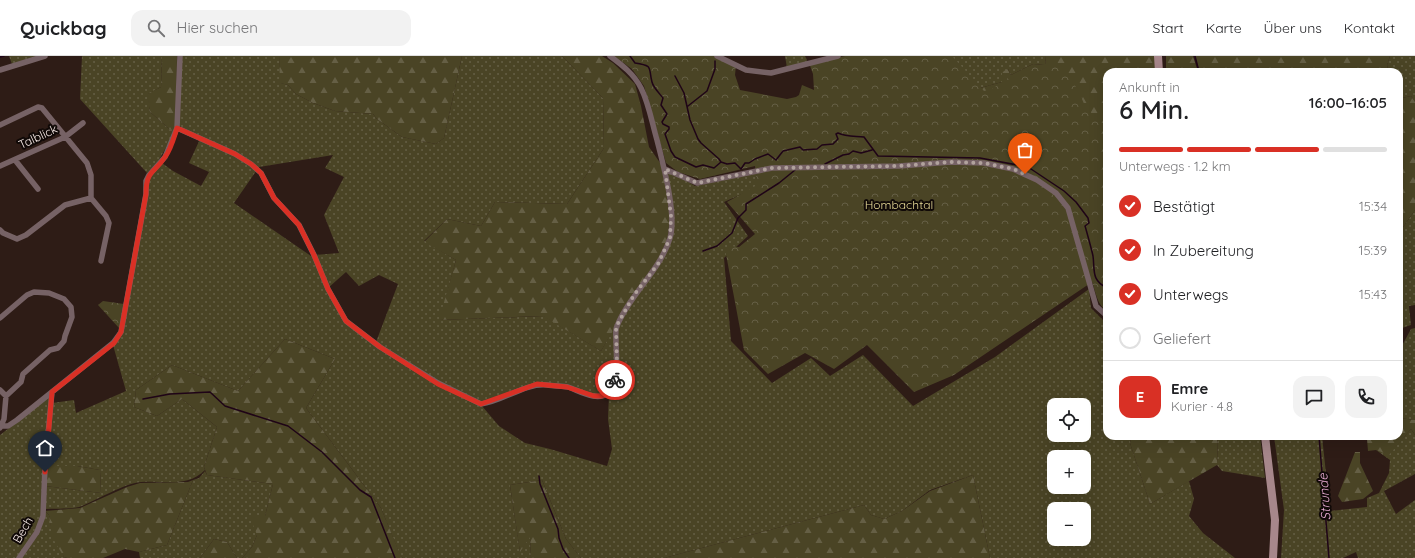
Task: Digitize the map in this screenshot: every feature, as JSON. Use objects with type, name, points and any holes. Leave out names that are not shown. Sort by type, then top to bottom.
[{"type":"main road","points":[[1158,56],[1159,68]]},
{"type":"main road","points":[[1266,440],[1275,520],[1273,558]]},
{"type":"street","points":[[0,70],[45,56]]},
{"type":"street","points":[[0,318],[27,295],[34,292],[49,293],[64,299],[71,307],[72,317],[64,342],[58,348],[50,350],[23,374],[21,382],[6,396],[5,412],[1,427],[8,426],[114,343],[121,332],[146,194],[146,181],[149,175],[165,157],[177,128],[180,56]]},
{"type":"street","points":[[177,128],[235,154],[251,164],[261,173],[274,198],[299,225],[314,255],[328,289],[346,321],[380,347],[438,384],[481,404],[537,384],[567,387],[594,396],[602,396],[609,392],[615,383],[617,365],[616,327],[634,295],[658,264],[670,238],[671,216],[665,169],[649,107],[641,87],[629,71],[610,56]]},
{"type":"street","points":[[717,56],[746,70],[771,73],[838,56]]},
{"type":"street","points":[[0,125],[32,110],[42,108],[87,163],[90,169],[90,198],[106,216],[110,223],[101,261]]},
{"type":"street","name":"Talblick","points":[[0,166],[65,137],[83,123]]},
{"type":"street","points":[[16,160],[38,189]]},
{"type":"street","points":[[665,169],[697,183],[772,168],[899,166],[950,162],[984,163],[1013,169],[1046,186],[1064,201],[1068,208],[1096,306],[1103,312]]},
{"type":"street","points":[[0,230],[3,233],[17,239],[26,235],[65,205],[90,198]]},
{"type":"street","points":[[0,390],[6,396]]},
{"type":"street","name":"Bech","points":[[19,558],[37,532],[43,516],[45,467],[52,392]]},
{"type":"green space","points":[[9,56],[38,56],[12,64]]},
{"type":"green space","points":[[82,56],[162,56],[161,87],[148,94],[150,112],[174,133],[159,160],[147,173],[80,99]]},
{"type":"green space","points":[[162,56],[177,56],[176,128],[174,133],[150,112],[147,94],[161,87]]},
{"type":"green space","points":[[181,56],[279,56],[281,83],[288,85],[296,94],[313,103],[335,111],[373,114],[377,119],[402,137],[436,144],[444,138],[462,56],[562,56],[603,98],[604,148],[567,204],[495,202],[481,226],[447,219],[424,241],[456,260],[440,320],[544,316],[601,351],[615,326],[616,365],[614,383],[609,392],[602,396],[594,396],[567,386],[537,384],[482,403],[438,382],[376,342],[398,284],[379,275],[359,286],[346,272],[328,288],[315,255],[339,253],[324,215],[344,177],[325,168],[333,155],[259,167],[234,203],[311,256],[313,255],[327,289],[345,322],[380,347],[437,384],[482,406],[499,426],[525,443],[607,466],[612,449],[608,419],[609,393],[615,383],[617,365],[618,327],[636,296],[660,264],[671,238],[673,215],[666,169],[695,186],[756,173],[758,187],[724,202],[748,236],[724,258],[731,341],[772,383],[811,358],[830,376],[863,355],[913,406],[995,357],[1089,289],[1091,308],[1103,320],[1103,440],[1130,440],[1130,443],[1150,504],[1189,481],[1194,499],[1189,516],[1203,533],[1235,558],[990,558],[973,475],[930,490],[902,511],[884,519],[871,515],[864,505],[664,558],[581,558],[566,539],[542,480],[510,485],[520,551],[530,536],[531,558],[403,558],[400,555],[381,508],[306,408],[335,359],[285,339],[238,391],[172,365],[136,390],[134,407],[157,416],[182,399],[217,427],[204,467],[205,470],[198,476],[175,482],[134,483],[82,506],[45,509],[45,486],[101,493],[100,470],[77,466],[45,466],[52,403],[74,400],[76,413],[126,391],[113,345],[122,333],[149,176],[162,163],[173,171],[201,186],[209,172],[189,163],[201,137],[179,126]]},
{"type":"green space","points":[[279,56],[462,56],[444,138],[436,144],[402,137],[377,119],[373,114],[335,111],[313,103],[296,94],[288,85],[280,83]]},
{"type":"green space","points":[[562,56],[602,56],[613,63],[635,84],[649,147],[663,167],[670,216],[668,237],[657,263],[634,295],[601,351],[543,316],[439,320],[456,260],[424,242],[447,219],[481,226],[495,202],[567,204],[604,148],[603,98]]},
{"type":"green space","name":"Hombachtal","points":[[614,56],[718,56],[736,65],[735,75],[740,90],[787,99],[799,95],[802,85],[814,90],[813,74],[809,63],[845,56],[952,56],[984,91],[992,89],[1014,74],[1028,67],[1055,61],[1064,67],[1079,92],[1085,106],[1103,126],[1103,308],[1099,302],[1092,282],[954,375],[914,392],[867,345],[834,369],[805,353],[768,374],[744,350],[725,249],[729,246],[739,247],[755,234],[727,202],[757,185],[755,166],[700,179],[678,172],[666,163],[644,86],[632,69]]},
{"type":"green space","points":[[785,56],[805,56],[807,60],[806,63],[787,68]]},
{"type":"green space","points":[[857,56],[1046,56],[1045,65],[1033,64],[1011,75],[1008,69],[1002,82],[962,93]]},
{"type":"green space","points":[[1046,56],[1155,56],[1155,68],[1103,68],[1103,155],[962,93],[1002,82],[1002,72],[1008,69],[1011,75],[1033,64],[1045,65]]},
{"type":"green space","points":[[1166,56],[1193,56],[1197,68],[1166,68]]},
{"type":"green space","points":[[1195,56],[1390,56],[1387,65],[1388,68],[1199,68]]},
{"type":"green space","points":[[1390,56],[1415,56],[1415,102],[1411,96],[1403,98],[1403,68],[1388,68],[1387,65]]},
{"type":"green space","points":[[1411,96],[1415,102],[1415,210],[1403,227],[1403,98]]},
{"type":"green space","points":[[1415,210],[1415,305],[1409,306],[1411,325],[1403,328],[1403,227]]},
{"type":"green space","points":[[103,301],[124,304],[119,328],[98,305]]},
{"type":"green space","points":[[1415,328],[1415,420],[1403,418],[1403,344],[1411,329]]},
{"type":"green space","points":[[285,339],[335,359],[306,408],[381,508],[403,558],[242,558],[252,547],[257,535],[250,517],[265,516],[273,484],[207,475],[204,467],[217,427],[182,399],[157,416],[134,407],[136,390],[172,365],[238,391]]},
{"type":"green space","points":[[50,396],[41,521],[18,558],[0,558],[0,435]]},
{"type":"green space","points":[[1403,418],[1415,420],[1415,435],[1411,429],[1403,438]]},
{"type":"green space","points":[[31,428],[41,430],[38,458],[27,457]]},
{"type":"green space","points":[[1411,429],[1415,435],[1415,474],[1384,491],[1396,514],[1415,500],[1415,558],[1358,558],[1356,552],[1343,558],[1281,558],[1284,510],[1275,440],[1322,440],[1330,511],[1367,507],[1367,498],[1379,493],[1389,473],[1390,460],[1376,450],[1389,454],[1403,440]]},
{"type":"green space","points":[[1130,440],[1218,440],[1217,465],[1150,504],[1130,443]]},
{"type":"green space","points":[[1218,440],[1260,440],[1265,478],[1222,471],[1217,465]]},
{"type":"green space","points":[[1367,440],[1402,440],[1389,455],[1376,450],[1368,451]]},
{"type":"green space","points":[[1355,452],[1360,452],[1360,463],[1373,491],[1363,499],[1342,502],[1338,496]]},
{"type":"green space","points":[[45,466],[77,466],[100,470],[101,493],[45,486]]},
{"type":"green space","points":[[205,471],[207,475],[273,484],[265,516],[252,547],[242,558],[237,558],[227,542],[214,539],[200,558],[140,558],[139,552],[167,545],[193,480],[199,478]]},
{"type":"green space","points":[[973,475],[990,558],[664,558],[864,505],[871,515],[884,519],[902,511],[930,491]]},
{"type":"green space","points":[[193,480],[167,545],[139,552],[125,549],[103,558],[67,558],[64,557],[52,537],[49,515],[45,511],[80,508],[127,487],[140,483],[188,482]]},
{"type":"green space","points":[[542,480],[566,539],[581,558],[531,558],[530,537],[520,552],[510,485]]},
{"type":"green space","points":[[45,511],[49,515],[51,526],[64,557],[67,558],[21,558]]},
{"type":"green space","points":[[214,539],[227,542],[237,558],[200,558]]},
{"type":"waterway","points":[[0,57],[4,56]]},
{"type":"waterway","points":[[630,56],[635,63],[648,66],[653,84],[663,98],[661,105],[667,114],[662,122],[669,127],[665,134],[671,151],[675,157],[696,167],[703,165],[714,168],[721,162],[727,164],[735,163],[741,169],[745,163],[749,163],[768,154],[776,160],[783,151],[800,147],[803,150],[817,149],[822,145],[833,144],[838,139],[836,134],[838,133],[847,136],[864,137],[878,156],[980,158],[1028,167],[1064,191],[1076,202],[1088,218],[1089,223],[1085,226],[1093,256],[1095,275],[1098,282],[1103,286]]},
{"type":"waterway","name":"Strunde","points":[[1195,56],[1198,68]]},
{"type":"waterway","points":[[688,106],[707,91],[715,69],[715,61]]},
{"type":"waterway","points":[[675,76],[684,93],[690,120],[698,139],[721,162]]},
{"type":"waterway","points":[[825,164],[853,151],[861,153],[872,150]]},
{"type":"waterway","points":[[703,251],[717,246],[732,233],[738,218],[746,210],[746,204],[779,183],[795,170]]},
{"type":"waterway","points":[[143,399],[170,394],[210,392],[225,406],[288,426],[322,452],[360,490],[371,497],[395,558]]},
{"type":"waterway","name":"Strunde","points":[[1319,440],[1329,558]]},
{"type":"waterway","points":[[539,476],[540,484],[558,529],[559,538],[563,549],[569,558]]},
{"type":"way so far","points":[[615,380],[617,365],[616,327],[634,295],[658,264],[670,238],[671,216],[665,169],[697,183],[772,168],[915,166],[950,162],[984,163],[1013,169],[1025,174]]},
{"type":"route","points":[[45,472],[52,392],[114,343],[121,332],[146,194],[146,181],[149,175],[165,157],[177,128],[235,154],[251,164],[261,173],[274,198],[296,220],[309,242],[328,289],[346,321],[380,347],[438,384],[481,404],[485,404],[537,384],[567,387],[594,396],[602,396],[609,392],[615,383],[615,380]]}]
